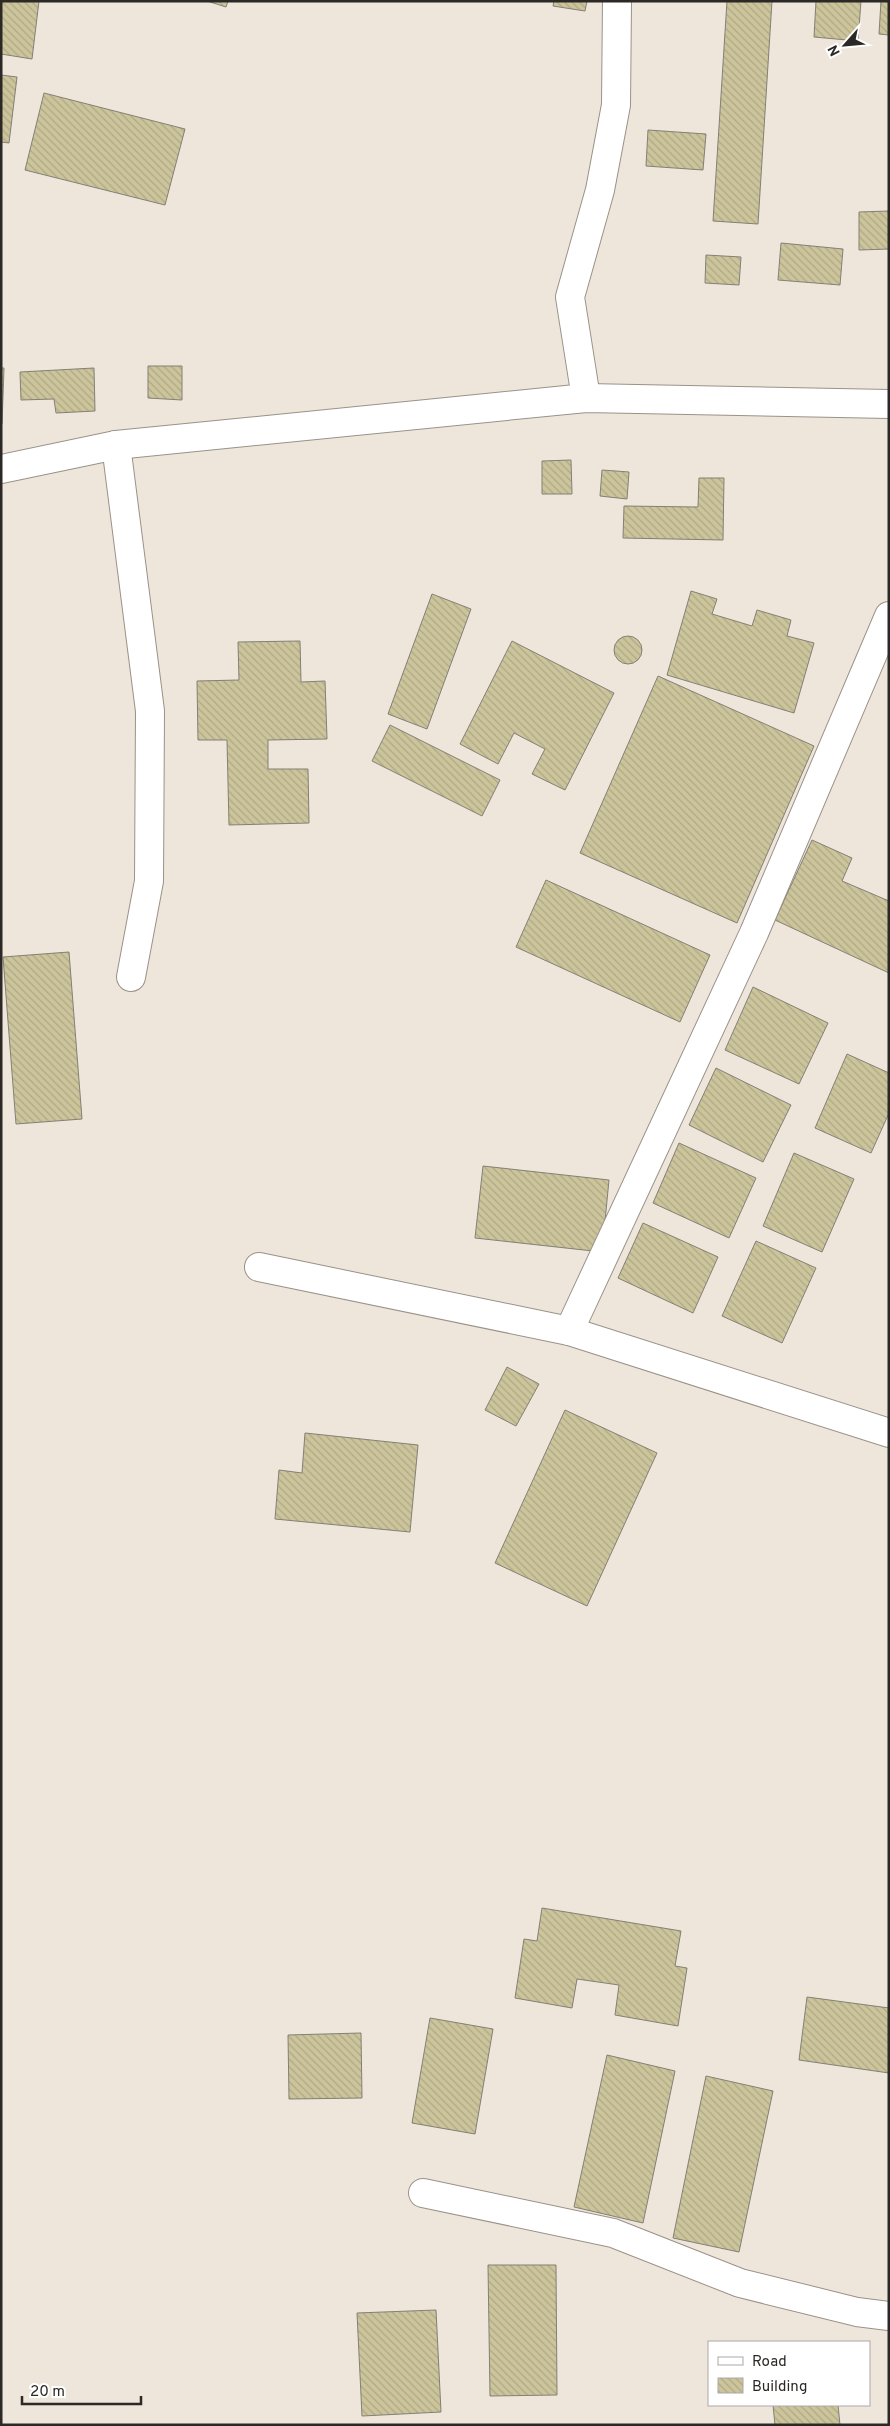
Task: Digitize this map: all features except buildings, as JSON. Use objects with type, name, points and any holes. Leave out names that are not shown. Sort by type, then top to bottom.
[{"type":"street","points":[[586,398],[570,297],[600,190],[616,104],[617,1]]},
{"type":"street","points":[[1,469],[116,445],[258,429],[586,398],[889,404]]},
{"type":"street","points":[[116,445],[150,711],[149,881],[132,977]]},
{"type":"street","points":[[569,1331],[754,933],[889,616]]},
{"type":"street","points":[[259,1267],[569,1331],[889,1433]]},
{"type":"street","points":[[423,2193],[613,2233],[740,2283],[857,2312],[889,2316]]}]
